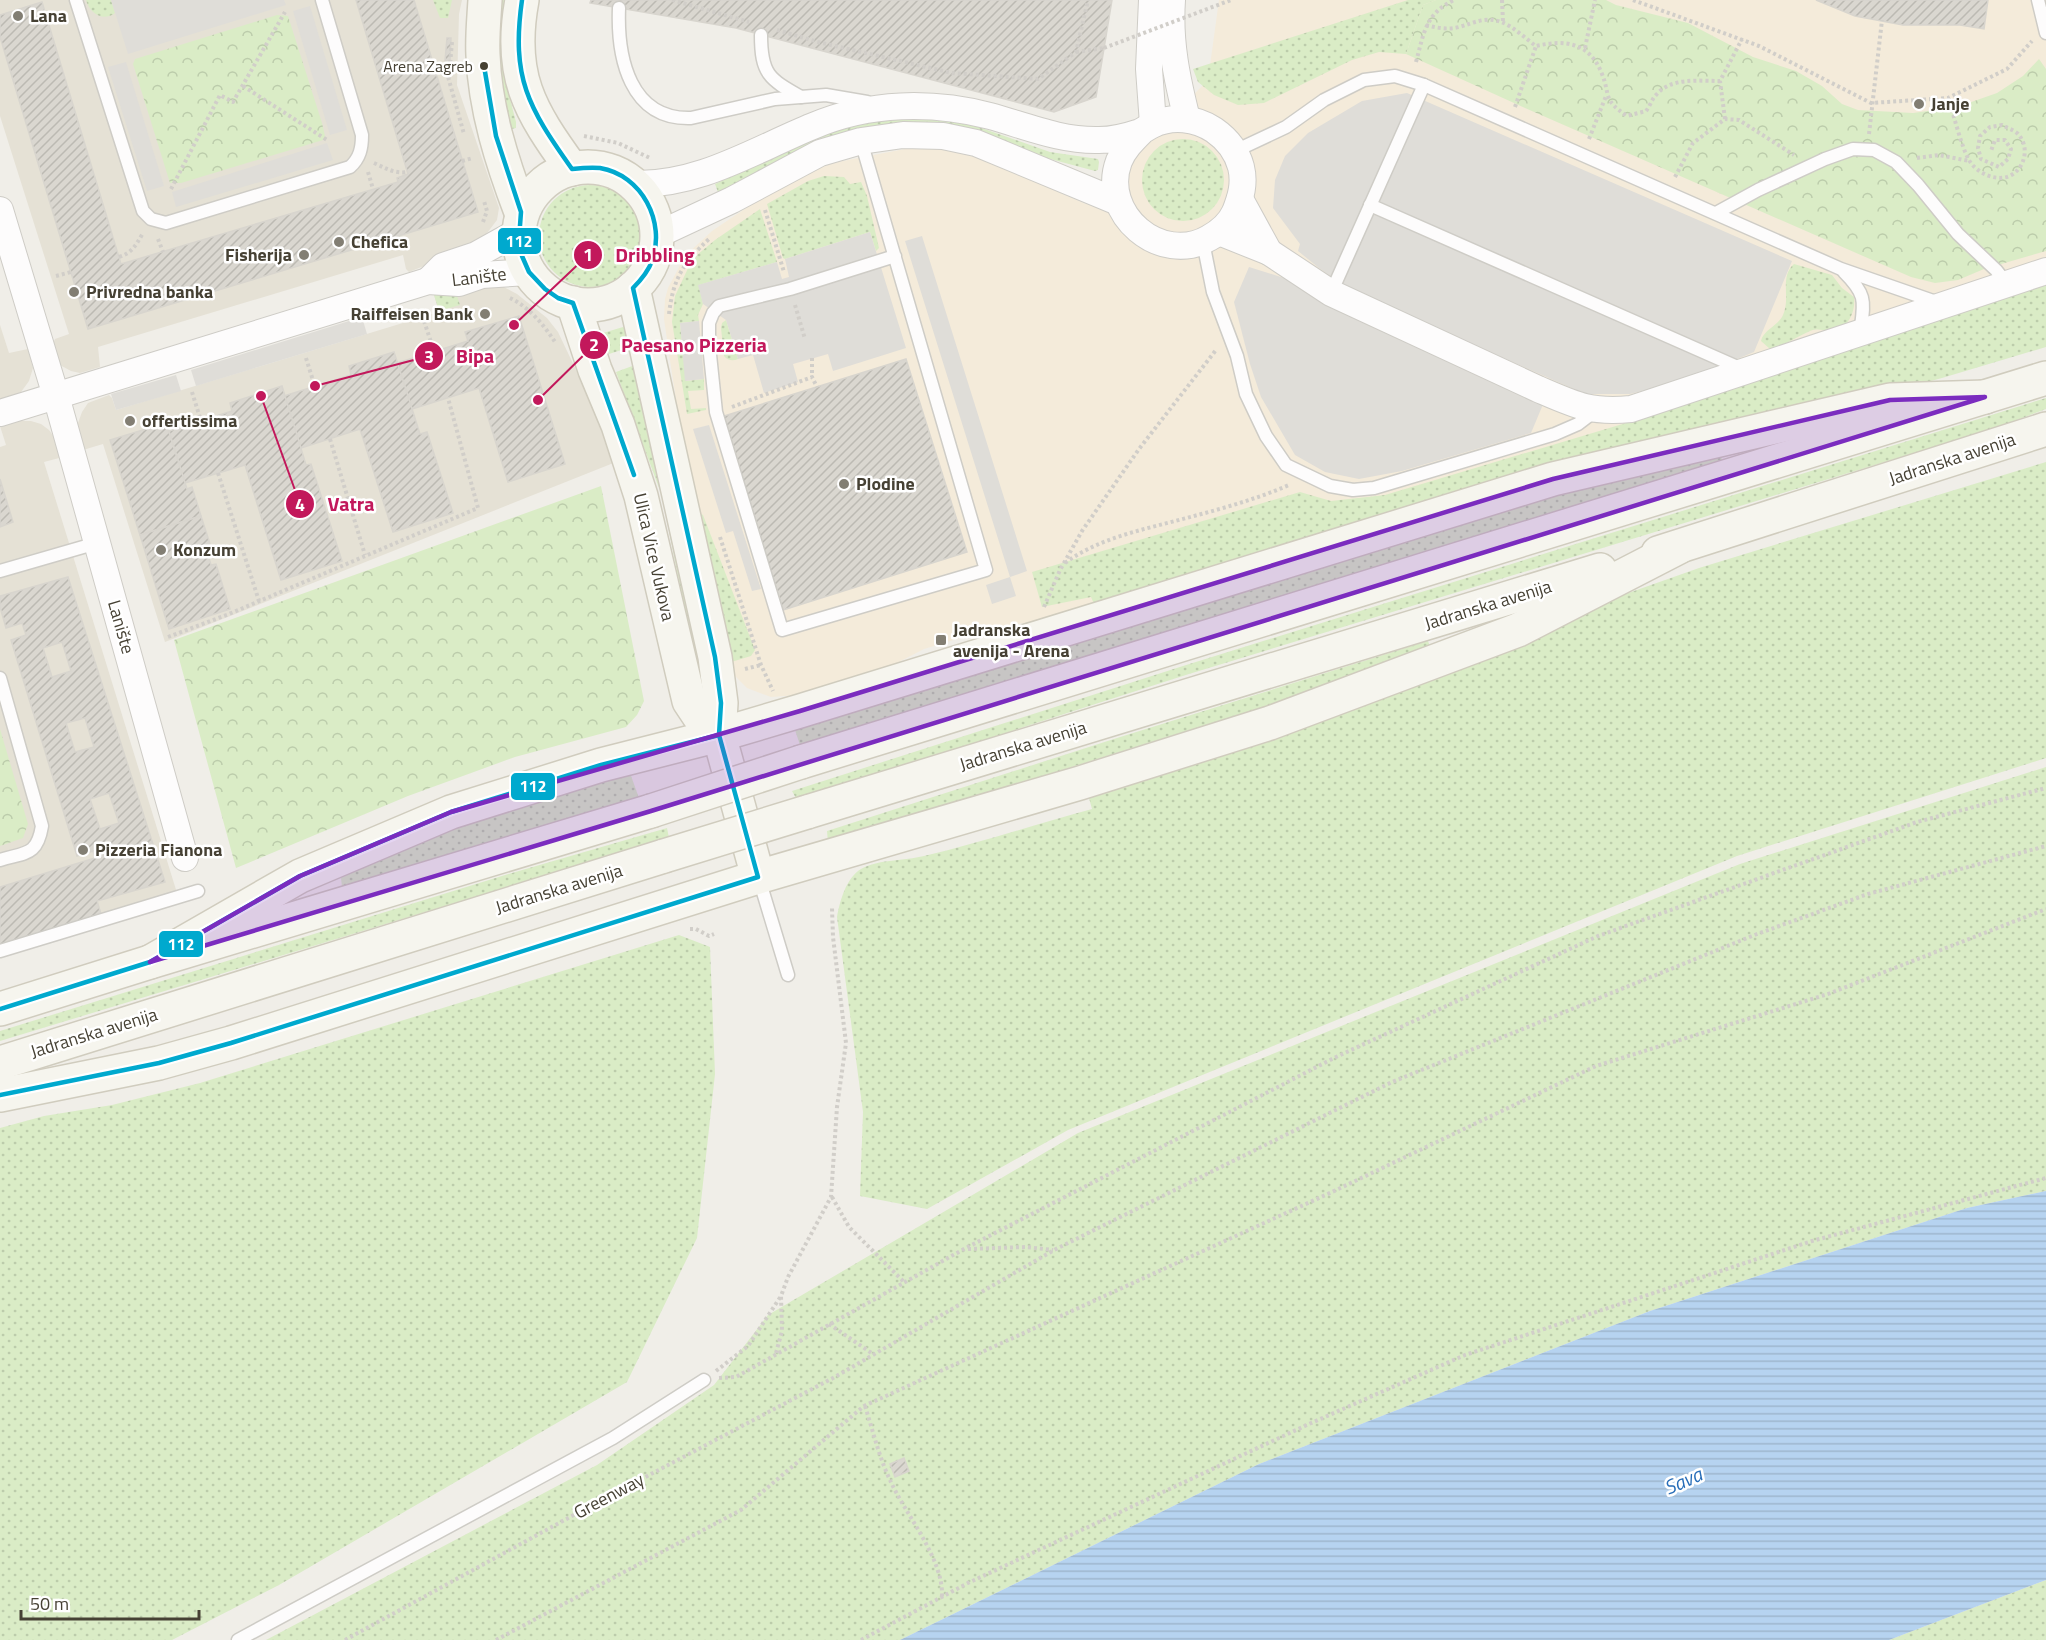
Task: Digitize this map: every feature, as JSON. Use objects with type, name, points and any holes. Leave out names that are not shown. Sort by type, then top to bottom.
[{"type":"main road","points":[[485,0],[483,54],[486,86],[496,136],[520,221]]},
{"type":"main road","points":[[522,0],[517,44],[525,88],[542,127],[572,169]]},
{"type":"main road","points":[[588,167],[604,169],[621,175],[633,184],[649,203],[655,219],[657,235],[653,257],[644,276],[633,288],[616,299],[597,304],[573,303],[558,298],[545,289],[529,272],[522,256],[519,239],[520,221],[528,199],[550,178],[572,169],[588,167]]},
{"type":"main road","name":"Ulica Vice Vukova","points":[[633,288],[719,676],[721,703],[719,735],[758,877]]},
{"type":"main road","name":"Ulica Vice Vukova","points":[[573,303],[595,370],[618,424],[641,496],[689,700],[705,725],[719,735]]},
{"type":"main road","points":[[0,1010],[150,962],[651,811],[801,762],[2046,378]]},
{"type":"main road","points":[[150,962],[300,876],[451,812],[602,765],[719,735],[1553,479],[1890,400],[1985,397]]},
{"type":"main road","name":"Jadranska avenija","points":[[0,1063],[664,856],[1679,546],[2046,429]]},
{"type":"main road","points":[[0,1095],[159,1063],[231,1043],[758,877],[1068,786],[1270,723],[1518,630],[1679,546]]},
{"type":"street","points":[[633,184],[668,182],[702,173],[739,161],[827,120],[892,106],[951,108],[1072,138],[1101,140],[1147,128],[1170,120],[1187,119],[1206,125],[1222,136],[1234,151],[1241,166],[1243,183],[1240,199],[1232,218],[1211,237],[1182,246],[1161,244],[1142,235],[1128,220],[1118,202],[1115,182],[1118,163],[1127,146],[1147,128],[1152,0]]},
{"type":"street","points":[[1172,0],[1170,24],[1174,69],[1187,119]]},
{"type":"street","points":[[657,235],[732,200],[820,153],[861,141],[903,135],[921,134],[957,139],[1001,153],[1118,202]]},
{"type":"street","points":[[1240,199],[1269,252]]},
{"type":"street","name":"Lanište","points":[[0,210],[56,396],[185,858]]},
{"type":"street","name":"Lanište","points":[[429,281],[443,266],[476,255],[520,221]]},
{"type":"street","points":[[1211,237],[1269,252],[1331,293],[1538,389],[1595,411],[1631,409],[2046,271]]},
{"type":"street","name":"Lanište","points":[[0,413],[429,281],[459,283],[482,275],[529,272]]},
{"type":"lane","points":[[76,0],[143,211],[151,219],[166,223],[350,167],[357,161],[362,147],[362,135],[322,0]]},
{"type":"lane","points":[[2038,0],[2040,36]]},
{"type":"lane","points":[[619,8],[622,52],[627,73],[640,98],[662,114],[677,118],[691,118],[775,99],[825,95],[892,106]]},
{"type":"lane","points":[[761,35],[761,54],[767,72],[775,82],[801,97]]},
{"type":"lane","points":[[1234,151],[1286,127],[1324,100],[1364,80],[1395,76],[1424,85],[1841,268],[1946,306]]},
{"type":"lane","points":[[1331,293],[1424,85]]},
{"type":"lane","points":[[861,141],[895,256],[986,570],[782,630],[716,412],[709,345],[712,314],[719,306],[790,289],[895,256]]},
{"type":"lane","points":[[1716,213],[1758,190],[1825,159],[1853,149],[1874,150],[1896,162],[1958,234],[1996,270],[2008,285]]},
{"type":"lane","points":[[1370,205],[1747,370]]},
{"type":"lane","points":[[1211,237],[1214,292],[1237,356],[1246,394],[1266,436],[1286,465],[1311,479],[1330,486],[1353,490],[1374,488],[1555,434],[1578,424],[1595,411]]},
{"type":"lane","points":[[1841,268],[1859,287],[1864,302],[1860,334]]},
{"type":"lane","points":[[0,571],[97,543]]},
{"type":"lane","points":[[0,678],[42,826],[39,841],[32,850],[0,860]]},
{"type":"lane","points":[[758,877],[788,975]]},
{"type":"lane","points":[[0,951],[198,891]]},
{"type":"lane","points":[[238,1640],[597,1447],[704,1380]]},
{"type":"path","points":[[672,0],[751,22]]},
{"type":"path","points":[[1076,52],[1088,0]]},
{"type":"path","points":[[773,29],[818,42],[952,73],[1038,79],[1076,52],[1104,48],[1231,0]]},
{"type":"path","points":[[1416,62],[1426,25],[1439,7],[1454,0]]},
{"type":"path","points":[[1502,0],[1503,22]]},
{"type":"path","points":[[1585,48],[1595,0]]},
{"type":"path","points":[[1633,0],[1742,39],[1871,103],[1948,98],[2007,69],[2040,36]]},
{"type":"path","points":[[171,189],[220,95],[233,102],[285,12]]},
{"type":"path","points":[[1426,25],[1439,29],[1458,27],[1473,21],[1488,19],[1503,22],[1536,46],[1557,43],[1573,44],[1585,48],[1602,73],[1606,95],[1614,107],[1627,116],[1646,111],[1656,94],[1668,85],[1686,81],[1720,81]]},
{"type":"path","points":[[1869,135],[1882,20]]},
{"type":"path","points":[[453,35],[447,74],[465,138]]},
{"type":"path","points":[[1725,119],[1720,81],[1742,39]]},
{"type":"path","points":[[1515,107],[1536,46]]},
{"type":"path","points":[[243,86],[327,140]]},
{"type":"path","points":[[1589,140],[1606,95]]},
{"type":"path","points":[[1948,98],[1969,160],[1982,173],[1998,178],[2012,175],[2025,158],[2025,144],[2017,133],[2002,125],[1990,127],[1980,136],[1978,148],[1981,159],[1999,167],[2008,159],[2011,149],[2004,140],[1995,140],[1991,152]]},
{"type":"path","points":[[1675,178],[1693,143],[1725,119],[1739,120],[1802,161]]},
{"type":"path","points":[[576,132],[618,143],[657,160]]},
{"type":"path","points":[[462,161],[471,159],[468,148]]},
{"type":"path","points":[[1910,158],[1939,155],[1969,160]]},
{"type":"path","points":[[371,161],[390,170],[407,172]]},
{"type":"path","points":[[367,168],[373,189]]},
{"type":"path","points":[[477,229],[486,217],[484,200]]},
{"type":"path","points":[[762,202],[786,278]]},
{"type":"path","points":[[119,257],[128,255],[145,230]]},
{"type":"path","points":[[157,236],[163,252]]},
{"type":"path","points":[[56,276],[71,272]]},
{"type":"path","points":[[503,297],[511,298],[519,303],[543,325],[558,348]]},
{"type":"path","points":[[793,299],[805,339]]},
{"type":"path","points":[[424,321],[434,351]]},
{"type":"path","points":[[1040,613],[1082,531],[1139,449],[1219,346]]},
{"type":"path","points":[[306,358],[315,387]]},
{"type":"path","points":[[812,358],[812,377],[817,387]]},
{"type":"path","points":[[731,408],[812,377]]},
{"type":"path","points":[[192,392],[201,421]]},
{"type":"path","points":[[168,637],[478,508],[448,398]]},
{"type":"path","points":[[330,439],[365,555]]},
{"type":"path","points":[[218,473],[258,601]]},
{"type":"path","points":[[1063,565],[1079,553],[1126,534],[1265,495],[1292,483]]},
{"type":"path","points":[[761,665],[776,700]]},
{"type":"path","points":[[704,1380],[736,1377],[964,1249],[1335,1057],[1598,936],[1917,822],[2046,788]]},
{"type":"path","name":"Greenway","points":[[345,1640],[873,1354],[1054,1250],[1392,1082],[1757,934],[1868,894],[2046,846]]},
{"type":"path","points":[[704,1380],[748,1346],[781,1296],[788,1277],[831,1197],[837,1107],[846,1043],[833,937],[832,908]]},
{"type":"path","points":[[496,1640],[741,1510],[865,1406],[1321,1197],[1596,1065],[1828,994],[2046,909]]},
{"type":"path","points":[[861,1640],[942,1597],[1309,1424],[1465,1355],[1812,1241],[2046,1178]]},
{"type":"path","points":[[831,1197],[849,1227],[904,1282]]},
{"type":"path","points":[[964,1249],[1026,1247],[1054,1250]]},
{"type":"path","points":[[776,1353],[782,1331],[781,1296]]},
{"type":"path","points":[[829,1324],[873,1354]]},
{"type":"path","points":[[865,1406],[890,1480],[920,1533],[943,1583],[942,1597]]},
{"type":"highlighted area","points":[[1985,397],[651,811],[150,962],[300,876],[451,812],[800,711],[1553,479],[1890,400]]},
{"type":"shaded area","points":[[0,0],[462,0],[459,14],[457,85],[499,208],[497,220],[481,241],[409,272],[406,269],[403,255],[98,347],[100,367],[80,373],[71,371],[58,364],[53,343],[55,339],[69,334],[0,116]]},
{"type":"shaded area","points":[[111,0],[284,0],[286,5],[128,54]]},
{"type":"shaded area","points":[[1219,0],[2046,0],[2046,335],[1064,615],[983,631],[924,649],[891,666],[799,695],[771,697],[747,688],[735,676],[728,663],[683,445],[664,319],[668,288],[685,256],[712,231],[761,198],[822,165],[910,148],[936,147],[970,154],[1086,204],[1208,80]]},
{"type":"shaded area","points":[[310,6],[347,130],[330,135],[293,11]]},
{"type":"shaded area","points":[[126,62],[164,186],[147,191],[108,67]]},
{"type":"shaded area","points":[[1407,93],[1792,261],[1754,352],[1689,379],[1630,394],[1585,394],[1350,290],[1319,268],[1298,251],[1300,244],[1273,208],[1275,180],[1285,156],[1308,133],[1362,101]]},
{"type":"shaded area","points":[[327,143],[333,160],[176,207],[172,192]]},
{"type":"shaded area","points":[[870,232],[906,348],[833,371],[828,354],[793,364],[798,382],[764,393],[753,355],[738,359],[726,320],[703,304],[698,285],[777,262],[782,279],[789,277],[785,259]]},
{"type":"shaded area","points":[[922,236],[1027,571],[1010,577],[905,241]]},
{"type":"shaded area","points":[[1249,267],[1284,278],[1544,402],[1531,433],[1402,471],[1359,479],[1325,472],[1295,455],[1261,397],[1234,302]]},
{"type":"shaded area","points":[[498,284],[517,294],[547,318],[558,332],[616,462],[165,642],[103,444],[83,450],[78,435],[78,423],[88,403],[109,395],[116,410],[439,312],[434,295]]},
{"type":"shaded area","points":[[362,317],[367,334],[196,386],[191,370]]},
{"type":"shaded area","points":[[699,321],[704,379],[685,381],[680,323]]},
{"type":"shaded area","points":[[0,325],[9,353],[28,349],[33,368],[29,381],[21,392],[0,401]]},
{"type":"shaded area","points":[[176,375],[181,391],[116,410],[111,394]]},
{"type":"shaded area","points":[[14,421],[31,421],[41,424],[54,437],[63,457],[44,462],[177,893],[0,947],[0,447],[6,445],[0,426]]},
{"type":"shaded area","points":[[709,425],[761,589],[752,591],[733,531],[726,533],[693,429]]},
{"type":"shaded area","points":[[1010,577],[1016,596],[992,604],[986,585]]},
{"type":"green space","points":[[86,0],[111,0],[115,13],[102,17],[94,13]]},
{"type":"green space","points":[[433,0],[452,0],[448,18],[440,18]]},
{"type":"green space","points":[[498,0],[508,0],[502,42],[503,72],[516,122],[516,128],[511,129],[507,126],[496,41]]},
{"type":"green space","points":[[1408,0],[1436,0],[1423,5],[1406,54],[1379,52],[1352,60],[1264,103],[1238,105],[1214,95],[1198,82],[1193,69]]},
{"type":"green space","points":[[1436,0],[1606,0],[1616,5],[1688,23],[1753,57],[1796,71],[1822,86],[1842,104],[1858,110],[1913,113],[1957,107],[1997,93],[2023,76],[2039,59],[2046,69],[2046,251],[1984,269],[1958,280],[1935,283],[1911,277],[1406,54],[1423,5]]},
{"type":"green space","points":[[277,15],[288,16],[322,123],[325,136],[323,140],[181,183],[170,183],[133,64],[135,59]]},
{"type":"green space","points":[[921,117],[970,124],[1050,152],[1098,159],[1098,170],[1024,152],[973,132],[755,174],[718,192],[715,184],[823,134],[869,122]]},
{"type":"green space","points":[[1183,139],[1199,142],[1212,151],[1221,164],[1224,180],[1221,196],[1212,209],[1199,218],[1183,221],[1167,218],[1154,209],[1145,196],[1142,180],[1145,164],[1154,151],[1167,142]]},
{"type":"green space","points":[[824,176],[844,177],[850,184],[861,182],[867,196],[879,248],[876,251],[870,232],[785,259],[767,204],[808,181]]},
{"type":"green space","points":[[590,185],[619,193],[633,207],[641,236],[633,265],[619,279],[590,287],[561,279],[547,265],[539,236],[547,207],[561,193]]},
{"type":"green space","points":[[760,209],[777,262],[699,285],[703,304],[698,315],[699,321],[680,323],[686,381],[704,379],[704,390],[688,391],[691,409],[706,408],[706,410],[687,414],[672,322],[675,296],[690,264],[697,255]]},
{"type":"green space","points":[[1794,264],[1832,275],[1842,288],[1854,297],[1852,315],[1841,328],[1829,331],[1813,330],[1770,349],[1761,341],[1762,337],[1783,315],[1787,275]]},
{"type":"green space","points":[[2046,285],[2046,347],[1942,378],[1095,606],[1091,597],[1042,607],[1032,572],[1300,492],[1331,501],[1385,495],[1636,420]]},
{"type":"green space","points":[[455,290],[460,305],[439,311],[434,295]]},
{"type":"green space","points":[[726,320],[738,359],[736,360],[729,360],[724,356],[721,328],[722,323]]},
{"type":"green space","points":[[623,327],[626,329],[631,347],[609,354],[603,333]]},
{"type":"green space","points":[[635,365],[704,670],[697,671],[662,496],[616,372]]},
{"type":"green space","points":[[2046,398],[2046,409],[1996,428],[1189,674],[797,800],[792,791],[1183,666]]},
{"type":"green space","points":[[1721,453],[1722,461],[1272,599],[801,748],[793,724],[1590,483]]},
{"type":"green space","points":[[2046,462],[2046,758],[1737,856],[1068,1130],[927,1209],[860,1196],[863,1112],[837,917],[842,897],[851,878],[861,869],[876,863],[916,858],[945,851],[1092,809],[1089,798],[1231,753],[1395,694],[1617,597],[1699,568]]},
{"type":"green space","points":[[601,486],[644,701],[637,715],[626,727],[515,757],[408,796],[236,868],[174,640]]},
{"type":"green space","points":[[698,512],[703,515],[755,650],[751,656],[728,663]]},
{"type":"green space","points":[[1428,641],[1432,652],[1309,693],[828,843],[827,831]]},
{"type":"green space","points":[[0,729],[28,824],[23,838],[0,846]]},
{"type":"green space","points":[[2046,767],[2046,1191],[1967,1208],[1650,1311],[1259,1464],[900,1640],[266,1640],[597,1465],[714,1385],[768,1315],[1078,1133],[1740,864]]},
{"type":"green space","points":[[630,773],[639,798],[342,887],[341,878],[418,840]]},
{"type":"green space","points":[[667,828],[669,838],[0,1041],[0,1031],[512,873]]},
{"type":"green space","points":[[679,935],[710,947],[715,1074],[697,1238],[627,1382],[279,1585],[172,1640],[0,1640],[0,1128],[44,1116],[112,1105],[200,1083]]},
{"type":"green space","points":[[2046,1580],[2046,1640],[1889,1640]]},
{"type":"water","name":"Sava","points":[[2046,1191],[2046,1580],[1889,1640],[900,1640],[1259,1464],[1650,1311],[1967,1208]]},
{"type":"building","points":[[356,0],[414,0],[478,212],[88,329],[0,37],[0,15],[42,2],[121,264],[398,182],[397,178],[408,174]]},
{"type":"building","points":[[591,0],[1112,0],[1096,97],[1054,112],[736,28],[590,3]]},
{"type":"building","points":[[1816,0],[1988,0],[1984,29],[1960,25],[1903,25],[1855,16]]},
{"type":"building","points":[[447,38],[451,38],[450,61],[445,61]]},
{"type":"building","points":[[519,316],[565,464],[508,482],[479,388],[412,409],[397,363],[468,341],[465,332]]},
{"type":"building","points":[[394,352],[420,434],[427,432],[453,513],[393,532],[360,429],[301,448],[284,396],[351,375],[349,366]]},
{"type":"building","name":"Plodine","points":[[906,359],[967,552],[783,610],[721,417]]},
{"type":"building","points":[[282,386],[306,465],[311,464],[342,561],[281,580],[245,465],[185,483],[169,431],[232,411],[230,403]]},
{"type":"building","points":[[166,423],[187,489],[192,487],[201,516],[140,535],[110,440]]},
{"type":"building","points":[[0,479],[13,522],[0,527]]},
{"type":"building","points":[[201,516],[210,544],[205,545],[211,565],[216,564],[230,609],[169,629],[140,535]]},
{"type":"building","points":[[68,577],[165,882],[97,901],[101,914],[0,945],[0,887],[95,858],[93,851],[77,856],[11,640],[26,635],[22,623],[6,628],[0,607],[0,596]],"holes":[[[62,642],[71,671],[52,677],[43,648]],[[85,718],[94,747],[75,752],[66,723]],[[109,793],[119,823],[100,829],[90,799]]]},
{"type":"building","points":[[904,1458],[909,1471],[895,1477],[890,1464]]},
{"type":"transit line","name":"112","points":[[0,1095],[159,1063],[231,1043],[758,877],[719,735],[721,703],[715,657],[633,288],[644,276],[652,261],[656,246],[653,216],[639,190],[615,172],[600,168],[572,169],[544,127],[526,90],[521,71],[519,27],[522,0]]},
{"type":"transit line","name":"112","points":[[484,66],[496,136],[521,212],[519,239],[522,256],[529,272],[545,289],[558,298],[573,303],[634,475]]},
{"type":"transit line","name":"112","points":[[0,1009],[150,962],[300,876],[451,812],[601,765],[719,735]]},
{"type":"place","name":"Lana","points":[[18,16]]},
{"type":"place","name":"Arena Zagreb","points":[[484,66]]},
{"type":"place","name":"Janje","points":[[1919,104]]},
{"type":"place","name":"Chefica","points":[[339,242]]},
{"type":"place","name":"Fisherija","points":[[304,255]]},
{"type":"place","name":"Privredna banka","points":[[74,292]]},
{"type":"place","name":"Raiffeisen Bank","points":[[485,314]]},
{"type":"place","name":"Dribbling","points":[[514,325]]},
{"type":"place","name":"Bipa","points":[[315,386]]},
{"type":"place","name":"Vatra","points":[[261,396]]},
{"type":"place","name":"Paesano Pizzeria","points":[[538,400]]},
{"type":"place","name":"offertissima","points":[[130,421]]},
{"type":"place","name":"Plodine","points":[[844,484]]},
{"type":"place","name":"Konzum","points":[[161,550]]},
{"type":"place","name":"Jadranska avenija - Arena","points":[[941,640]]},
{"type":"place","name":"Pizzeria Fianona","points":[[83,850]]}]
